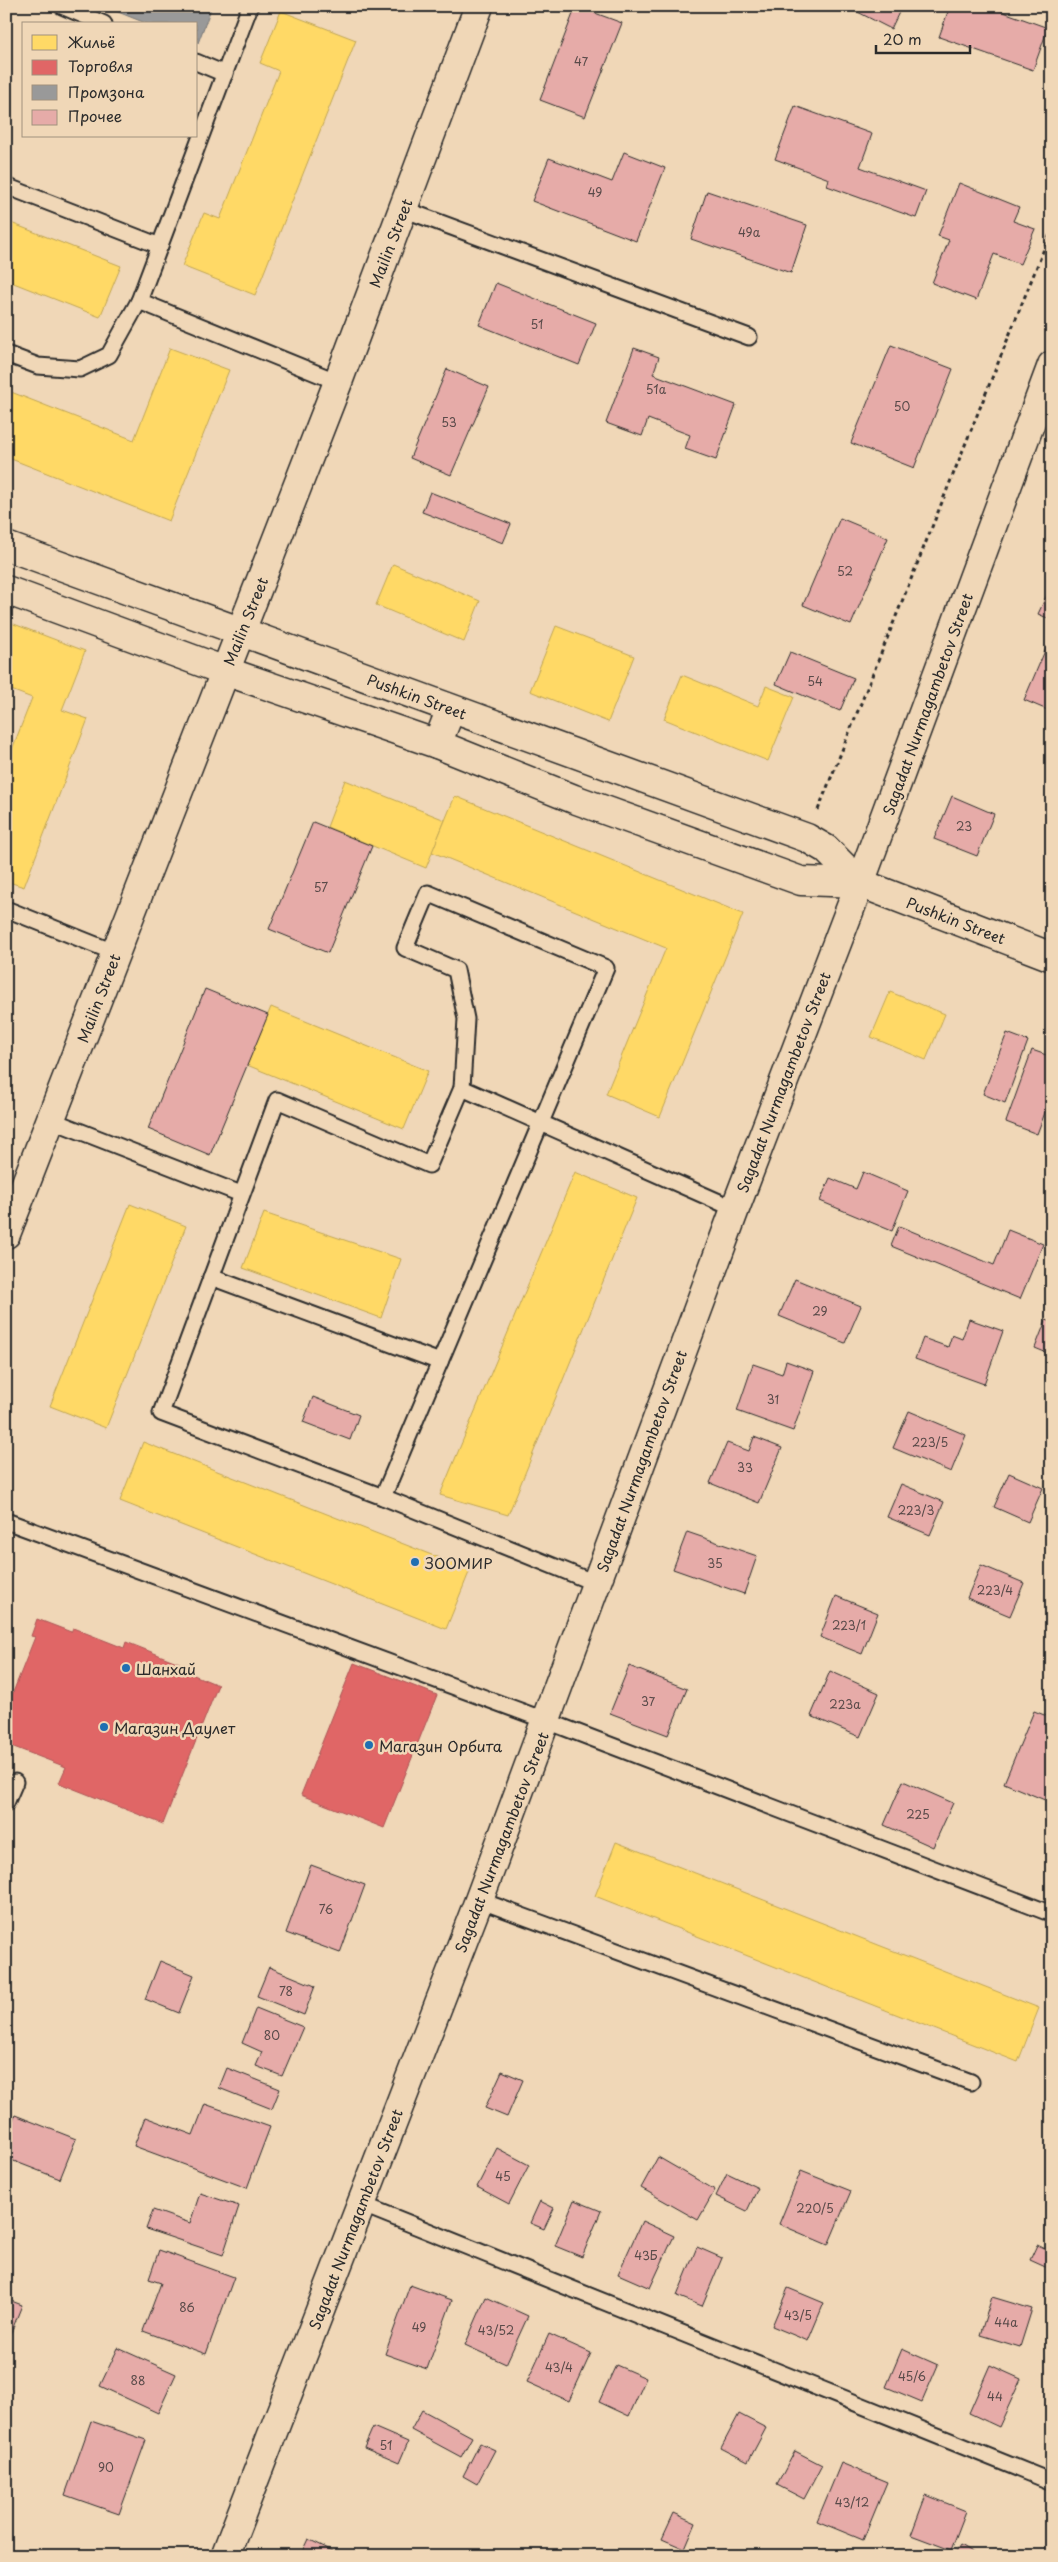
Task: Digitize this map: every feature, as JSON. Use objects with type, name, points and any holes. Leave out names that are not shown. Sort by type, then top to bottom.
[{"type":"street","name":"Mailin Street","points":[[6,1234],[338,382],[479,6]]},
{"type":"street","name":"Sagadat Nurmagambetov Street","points":[[225,2556],[480,1900],[735,1209],[860,882],[1052,365]]},
{"type":"street","name":"Pushkin Street","points":[[6,546],[242,631],[816,844]]},
{"type":"street","points":[[6,590],[225,671],[437,744],[574,799],[802,881],[860,882]]},
{"type":"street","points":[[437,744],[452,709]]},
{"type":"street","points":[[816,844],[860,882]]},
{"type":"street","name":"Pushkin Street","points":[[860,882],[1052,957]]},
{"type":"lane","points":[[62,6],[99,22]]},
{"type":"lane","points":[[6,354],[38,366],[80,369],[109,355],[139,301],[250,6]]},
{"type":"lane","points":[[198,63],[225,74]]},
{"type":"lane","points":[[6,186],[160,246]]},
{"type":"lane","points":[[403,209],[748,337]]},
{"type":"lane","points":[[139,301],[338,382]]},
{"type":"lane","points":[[383,1497],[606,968],[428,893],[405,948],[456,970],[466,1019],[462,1088],[429,1165],[276,1100],[161,1413],[383,1497],[596,1583]]},
{"type":"lane","points":[[6,909],[116,952]]},
{"type":"lane","points":[[462,1088],[735,1209]]},
{"type":"lane","points":[[51,1120],[241,1194]]},
{"type":"lane","points":[[211,1277],[440,1362]]},
{"type":"lane","points":[[6,1521],[547,1721],[1052,1914]]},
{"type":"lane","points":[[6,1803],[15,1782]]},
{"type":"lane","points":[[480,1900],[970,2082]]},
{"type":"lane","points":[[362,2204],[1052,2482]]},
{"type":"path","points":[[816,844],[1052,229]]},
{"type":"building: Жильё","points":[[281,11],[356,40],[255,295],[182,266],[204,213],[220,219],[279,71],[260,63]]},
{"type":"building: Жильё","points":[[6,221],[121,266],[100,317],[6,280]]},
{"type":"building: Жильё","points":[[170,348],[229,370],[169,521],[6,457],[6,390],[134,440]]},
{"type":"building: Жильё","points":[[393,564],[480,601],[464,642],[376,605]]},
{"type":"building: Жильё","points":[[6,621],[85,651],[62,710],[88,719],[24,887],[6,881],[6,765],[32,698],[6,688]]},
{"type":"building: Жильё","points":[[556,626],[634,656],[608,722],[530,691]]},
{"type":"building: Жильё","points":[[682,675],[758,706],[766,686],[794,697],[768,761],[664,719]]},
{"type":"building: Жильё","points":[[345,780],[445,820],[426,868],[327,827]]},
{"type":"building: Жильё","points":[[455,796],[743,914],[660,1117],[606,1094],[666,948],[432,852]]},
{"type":"building: Жильё","points":[[890,992],[945,1014],[926,1060],[871,1037]]},
{"type":"building: Жильё","points":[[271,1007],[428,1071],[404,1129],[247,1065]]},
{"type":"building: Жильё","points":[[575,1172],[637,1198],[508,1515],[440,1495]]},
{"type":"building: Жильё","points":[[130,1204],[186,1226],[106,1428],[50,1406]]},
{"type":"building: Жильё","points":[[264,1213],[401,1259],[381,1318],[243,1268]]},
{"type":"building: Жильё","points":[[143,1442],[470,1570],[446,1629],[120,1501]]},
{"type":"building: Жильё","points":[[616,1842],[1039,2008],[1018,2062],[595,1896]]},
{"type":"building: Торговля","name":"Магазин Даулет","points":[[37,1619],[71,1632],[73,1628],[124,1648],[126,1642],[192,1668],[189,1673],[218,1685],[163,1824],[59,1783],[66,1767],[6,1744],[6,1710],[35,1637],[31,1636]]},
{"type":"building: Торговля","name":"Магазин Орбита","points":[[354,1663],[437,1695],[384,1828],[301,1795]]},
{"type":"building: Промзона","points":[[103,6],[212,6],[198,43],[198,22],[143,22]]},
{"type":"building: Прочее","points":[[576,6],[622,23],[585,117],[540,100]]},
{"type":"building: Прочее","points":[[846,6],[902,6],[891,29]]},
{"type":"building: Прочее","points":[[950,6],[987,6],[1048,28],[1033,70],[939,37]]},
{"type":"building: Прочее","points":[[795,106],[872,134],[860,167],[926,191],[916,218],[827,186],[829,179],[775,159]]},
{"type":"building: Прочее","points":[[624,152],[665,168],[636,241],[532,201],[549,158],[612,182]]},
{"type":"building: Прочее","points":[[959,183],[1019,207],[1013,221],[1035,229],[1020,264],[994,254],[976,300],[932,283],[949,240],[938,236]]},
{"type":"building: Прочее","points":[[707,191],[807,225],[791,273],[691,239]]},
{"type":"building: Прочее","points":[[496,283],[596,323],[579,365],[479,325]]},
{"type":"building: Прочее","points":[[891,345],[953,369],[914,468],[851,443]]},
{"type":"building: Прочее","points":[[634,348],[659,357],[653,374],[736,405],[716,460],[685,449],[690,435],[648,419],[642,436],[606,423]]},
{"type":"building: Прочее","points":[[447,369],[489,387],[451,475],[410,458]]},
{"type":"building: Прочее","points":[[430,492],[511,524],[503,543],[422,512]]},
{"type":"building: Прочее","points":[[840,518],[888,538],[851,625],[803,605]]},
{"type":"building: Прочее","points":[[1052,584],[1052,620],[1038,614]]},
{"type":"building: Прочее","points":[[1047,646],[1052,648],[1052,712],[1024,700]]},
{"type":"building: Прочее","points":[[790,652],[854,678],[840,711],[776,684]]},
{"type":"building: Прочее","points":[[952,796],[994,814],[977,856],[934,839]]},
{"type":"building: Прочее","points":[[313,822],[372,846],[328,953],[269,929]]},
{"type":"building: Прочее","points":[[205,989],[268,1015],[210,1155],[148,1129]]},
{"type":"building: Прочее","points":[[1007,1033],[1028,1041],[1005,1103],[983,1094]]},
{"type":"building: Прочее","points":[[1032,1050],[1052,1057],[1052,1094],[1037,1134],[1006,1122]]},
{"type":"building: Прочее","points":[[863,1172],[908,1191],[892,1231],[820,1201],[830,1178],[856,1189]]},
{"type":"building: Прочее","points":[[899,1226],[994,1265],[1008,1230],[1043,1244],[1020,1299],[891,1246]]},
{"type":"building: Прочее","points":[[795,1279],[861,1306],[845,1343],[779,1316]]},
{"type":"building: Прочее","points":[[969,1319],[1003,1331],[984,1384],[915,1359],[923,1338],[948,1347],[952,1335],[962,1339]]},
{"type":"building: Прочее","points":[[1046,1320],[1052,1322],[1052,1355],[1035,1348]]},
{"type":"building: Прочее","points":[[786,1361],[814,1371],[793,1431],[737,1411],[753,1364],[782,1374]]},
{"type":"building: Прочее","points":[[313,1397],[359,1415],[350,1440],[303,1422]]},
{"type":"building: Прочее","points":[[909,1411],[966,1435],[951,1472],[893,1448]]},
{"type":"building: Прочее","points":[[754,1437],[782,1448],[759,1503],[710,1483],[727,1443],[749,1451]]},
{"type":"building: Прочее","points":[[1009,1473],[1043,1488],[1028,1522],[994,1507]]},
{"type":"building: Прочее","points":[[901,1484],[944,1502],[930,1535],[887,1517]]},
{"type":"building: Прочее","points":[[687,1532],[757,1556],[744,1594],[673,1569]]},
{"type":"building: Прочее","points":[[981,1565],[1024,1583],[1010,1616],[967,1598]]},
{"type":"building: Прочее","points":[[836,1596],[878,1613],[862,1654],[820,1637]]},
{"type":"building: Прочее","points":[[629,1666],[687,1689],[668,1735],[610,1713]]},
{"type":"building: Прочее","points":[[830,1671],[879,1693],[860,1737],[811,1716]]},
{"type":"building: Прочее","points":[[1034,1711],[1052,1718],[1052,1803],[1004,1783]]},
{"type":"building: Прочее","points":[[903,1781],[953,1803],[933,1847],[884,1825]]},
{"type":"building: Прочее","points":[[311,1865],[365,1885],[340,1953],[286,1933]]},
{"type":"building: Прочее","points":[[160,1961],[194,1975],[179,2013],[145,1999]]},
{"type":"building: Прочее","points":[[269,1967],[315,1986],[304,2015],[257,1996]]},
{"type":"building: Прочее","points":[[256,2008],[303,2027],[282,2076],[256,2066],[262,2052],[242,2043]]},
{"type":"building: Прочее","points":[[227,2068],[280,2089],[272,2109],[219,2088]]},
{"type":"building: Прочее","points":[[502,2071],[523,2080],[507,2117],[485,2108]]},
{"type":"building: Прочее","points":[[205,2104],[270,2127],[247,2188],[134,2146],[145,2117],[193,2135]]},
{"type":"building: Прочее","points":[[15,2115],[76,2139],[60,2179],[6,2158],[6,2136]]},
{"type":"building: Прочее","points":[[497,2148],[529,2165],[509,2204],[477,2187]]},
{"type":"building: Прочее","points":[[658,2157],[715,2190],[698,2220],[641,2188]]},
{"type":"building: Прочее","points":[[801,2171],[851,2191],[828,2245],[779,2224]]},
{"type":"building: Прочее","points":[[727,2173],[758,2188],[747,2211],[716,2196]]},
{"type":"building: Прочее","points":[[200,2193],[239,2206],[223,2255],[146,2229],[153,2210],[190,2223]]},
{"type":"building: Прочее","points":[[574,2200],[601,2211],[582,2257],[555,2246]]},
{"type":"building: Прочее","points":[[540,2201],[554,2208],[544,2229],[530,2223]]},
{"type":"building: Прочее","points":[[642,2221],[674,2236],[650,2288],[618,2274]]},
{"type":"building: Прочее","points":[[1037,2245],[1052,2252],[1052,2270],[1030,2260]]},
{"type":"building: Прочее","points":[[697,2247],[722,2258],[702,2306],[677,2296]]},
{"type":"building: Прочее","points":[[159,2250],[234,2277],[206,2354],[143,2331],[161,2283],[149,2279]]},
{"type":"building: Прочее","points":[[410,2285],[452,2300],[427,2369],[385,2354]]},
{"type":"building: Прочее","points":[[788,2288],[824,2303],[808,2341],[772,2326]]},
{"type":"building: Прочее","points":[[486,2297],[528,2316],[506,2364],[465,2345]]},
{"type":"building: Прочее","points":[[992,2297],[1032,2309],[1020,2347],[980,2335]]},
{"type":"building: Прочее","points":[[6,2299],[22,2305],[6,2345]]},
{"type":"building: Прочее","points":[[549,2334],[591,2353],[569,2401],[527,2382]]},
{"type":"building: Прочее","points":[[118,2348],[176,2374],[158,2413],[100,2386]]},
{"type":"building: Прочее","points":[[902,2349],[938,2365],[922,2402],[886,2387]]},
{"type":"building: Прочее","points":[[616,2365],[646,2378],[629,2416],[599,2402]]},
{"type":"building: Прочее","points":[[990,2365],[1021,2379],[999,2427],[969,2413]]},
{"type":"building: Прочее","points":[[422,2410],[472,2437],[461,2457],[411,2430]]},
{"type":"building: Прочее","points":[[739,2414],[766,2428],[748,2462],[721,2448]]},
{"type":"building: Прочее","points":[[91,2421],[146,2440],[119,2514],[65,2495]]},
{"type":"building: Прочее","points":[[373,2427],[408,2442],[399,2463],[364,2448]]},
{"type":"building: Прочее","points":[[480,2443],[495,2450],[477,2484],[463,2476]]},
{"type":"building: Прочее","points":[[795,2451],[822,2465],[804,2499],[777,2485]]},
{"type":"building: Прочее","points":[[841,2463],[887,2482],[863,2540],[817,2521]]},
{"type":"building: Прочее","points":[[926,2495],[966,2511],[951,2550],[911,2535]]},
{"type":"building: Прочее","points":[[674,2513],[696,2523],[685,2549],[662,2539]]},
{"type":"building: Прочее","points":[[308,2539],[343,2556],[300,2556]]},
{"type":"building: Прочее","points":[[960,2545],[978,2556],[953,2556]]},
{"type":"place","name":"ЗООМИР","points":[[415,1562]]},
{"type":"place","name":"Шанхай","points":[[126,1668]]},
{"type":"place","name":"Магазин Даулет","points":[[104,1727]]},
{"type":"place","name":"Магазин Орбита","points":[[369,1745]]}]
